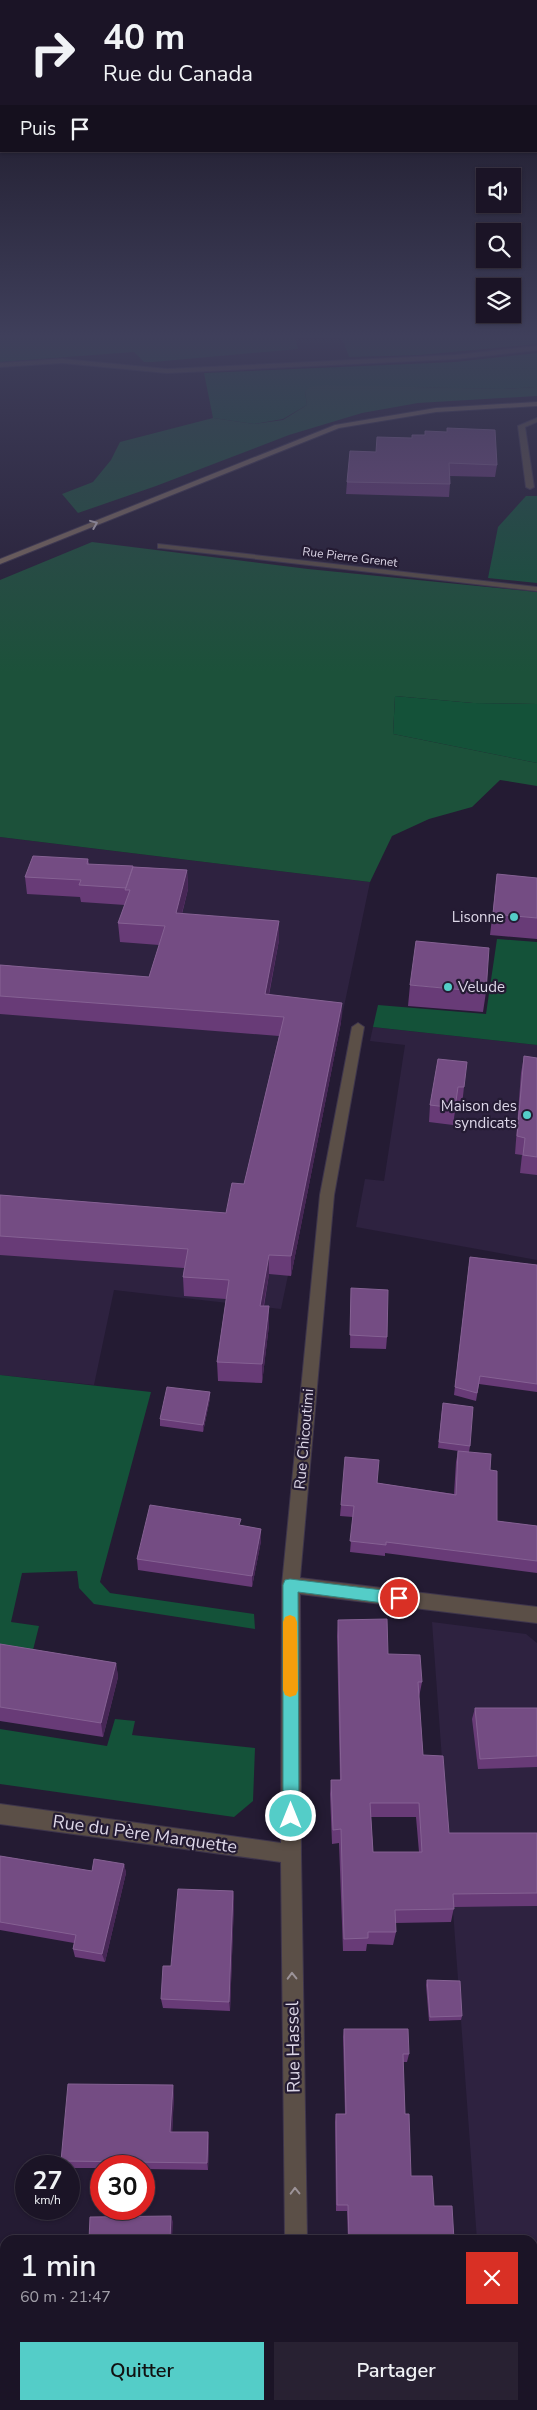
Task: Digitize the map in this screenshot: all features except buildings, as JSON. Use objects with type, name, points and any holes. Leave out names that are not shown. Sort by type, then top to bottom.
[{"type":"main road","points":[[0,554],[270,447]]},
{"type":"main road","points":[[0,562],[284,447]]},
{"type":"street","points":[[524,447],[530,487]]},
{"type":"street","name":"Rue Pierre Grenet","points":[[161,546],[537,589]]},
{"type":"street","name":"Rue Chicoutimi","points":[[291,1854],[290,1585],[327,1196],[358,1027]]},
{"type":"street","points":[[290,1585],[537,1615]]},
{"type":"street","name":"Rue du Père Marquette","points":[[0,1814],[291,1854]]},
{"type":"street","name":"Rue Hassel","points":[[291,1854],[296,2235]]},
{"type":"shaded area","points":[[0,837],[370,882],[281,1309],[114,1290],[94,1385],[0,1375]]},
{"type":"shaded area","points":[[373,1027],[537,1045],[537,1260],[356,1227],[365,1179],[384,1181],[405,1045],[370,1041]]},
{"type":"shaded area","points":[[432,1622],[526,1634],[537,1643],[537,2235],[477,2235]]},
{"type":"green space","points":[[117,447],[256,447],[156,486],[78,513],[62,494],[93,482],[111,460]]},
{"type":"green space","points":[[526,496],[537,496],[537,583],[488,578],[498,527]]},
{"type":"green space","points":[[92,542],[308,569],[537,592],[537,704],[473,703],[395,696],[393,734],[537,763],[537,786],[500,780],[472,807],[429,819],[392,836],[370,882],[0,837],[0,580]]},
{"type":"green space","points":[[395,696],[473,703],[537,704],[537,763],[393,734]]},
{"type":"green space","points":[[497,939],[537,942],[537,1045],[373,1027],[378,1005],[486,1014]]},
{"type":"green space","points":[[0,1375],[151,1392],[100,1582],[110,1593],[254,1614],[255,1629],[94,1604],[79,1588],[77,1571],[22,1573],[11,1622],[39,1626],[32,1654],[0,1648]]},
{"type":"green space","points":[[115,1719],[135,1721],[132,1735],[255,1748],[253,1801],[234,1817],[0,1784],[0,1729],[107,1746]]},
{"type":"slow traffic","points":[[290,1622],[290,1690]]},
{"type":"place","name":"Lisonne","points":[[514,917]]},
{"type":"place","name":"Velude","points":[[448,987]]},
{"type":"place","name":"Maison des syndicats","points":[[527,1115]]},
{"type":"route","points":[[291,1816],[290,1585],[399,1598]]}]
